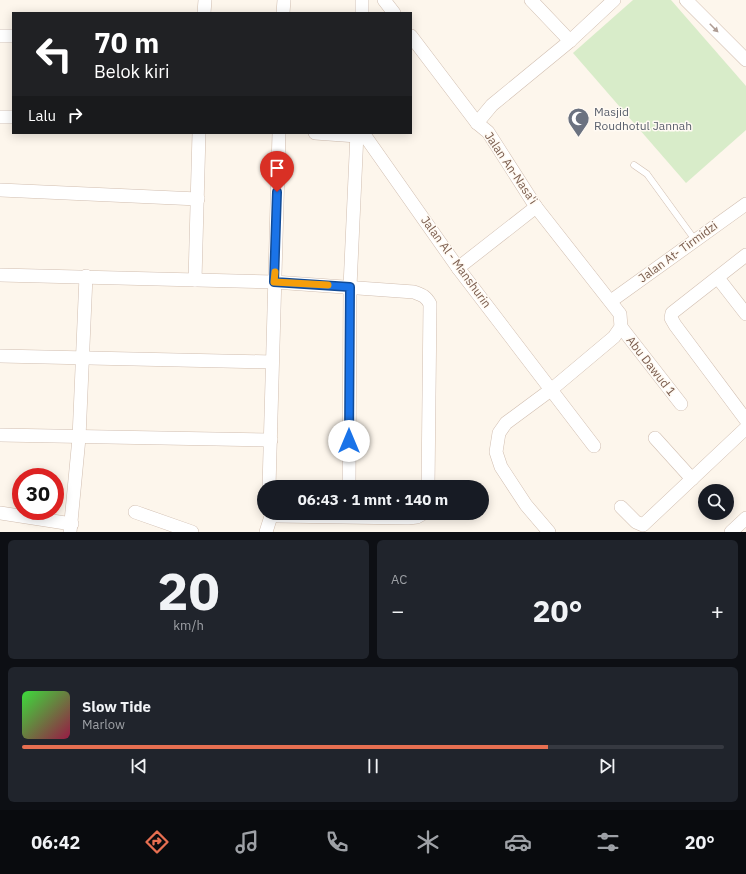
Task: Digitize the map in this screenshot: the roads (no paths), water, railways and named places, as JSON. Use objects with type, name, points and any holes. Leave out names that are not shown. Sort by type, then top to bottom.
[{"type":"street","points":[[204,12],[205,0]]},
{"type":"street","points":[[283,12],[284,0]]},
{"type":"street","points":[[362,0],[362,12]]},
{"type":"street","points":[[384,0],[393,12]]},
{"type":"street","points":[[531,0],[570,41]]},
{"type":"street","points":[[477,123],[492,105],[570,41],[614,0]]},
{"type":"street","points":[[686,0],[746,60]]},
{"type":"street","points":[[0,36],[12,36]]},
{"type":"street","name":"Jalan An-Nasa'i","points":[[412,37],[477,123],[488,132],[536,207],[620,314],[621,327]]},
{"type":"street","points":[[0,117],[12,117]]},
{"type":"street","points":[[195,280],[199,134]]},
{"type":"street","points":[[269,480],[279,134]]},
{"type":"street","points":[[349,480],[350,287],[359,134]]},
{"type":"street","name":"Jalan Al - Manshurin","points":[[359,134],[458,268],[552,389],[594,446]]},
{"type":"street","points":[[0,190],[198,199]]},
{"type":"street","name":"Jalan At- Tirmidzi","points":[[610,301],[746,204]]},
{"type":"street","points":[[458,268],[536,207]]},
{"type":"street","points":[[746,255],[672,313],[671,318],[746,420]]},
{"type":"street","points":[[0,275],[274,282],[414,292],[427,298],[430,304],[428,480]]},
{"type":"street","points":[[0,513],[71,528],[79,438],[86,276]]},
{"type":"street","points":[[718,278],[746,314]]},
{"type":"street","points":[[549,532],[526,505],[501,467],[496,452],[499,433],[506,423],[552,389],[614,337],[621,327]]},
{"type":"street","name":"Abu Dawud 1","points":[[621,327],[681,404]]},
{"type":"street","points":[[0,356],[272,362]]},
{"type":"street","points":[[621,507],[636,522],[643,524],[746,428]]},
{"type":"street","points":[[0,435],[79,438],[271,440]]},
{"type":"street","points":[[655,438],[692,479]]},
{"type":"street","points":[[135,512],[192,532]]},
{"type":"street","points":[[731,532],[746,518]]},
{"type":"street","points":[[266,532],[270,520]]},
{"type":"lane","points":[[634,165],[648,174],[695,240]]},
{"type":"place","name":"Masjid Roudhotul Jannah","points":[[578,138]]}]
